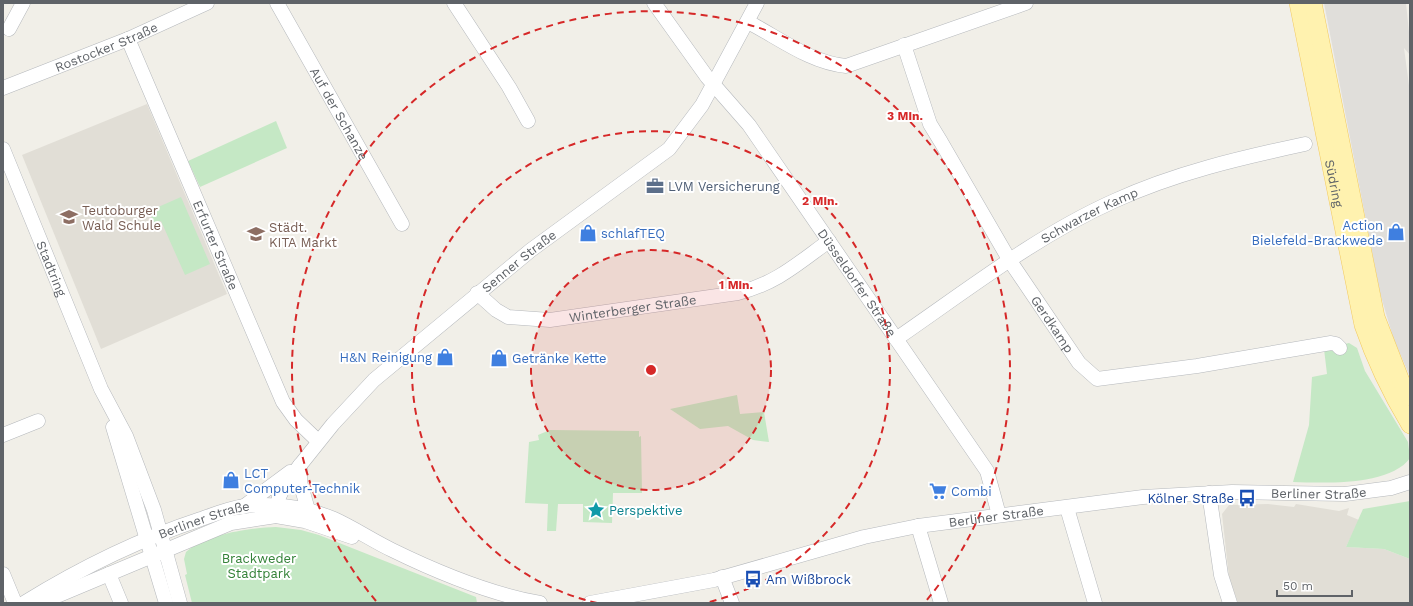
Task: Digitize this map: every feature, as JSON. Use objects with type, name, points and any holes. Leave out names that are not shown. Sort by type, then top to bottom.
[{"type":"main road","name":"Südring","points":[[1298,3],[1363,324],[1371,348],[1390,392],[1410,425]]},
{"type":"main road","name":"Südring","points":[[1313,3],[1376,317],[1401,381],[1410,397]]},
{"type":"street","points":[[9,29],[23,3]]},
{"type":"street","name":"Rostocker Straße","points":[[3,88],[128,39],[207,3]]},
{"type":"street","name":"Auf der Schanze","points":[[277,3],[402,224]]},
{"type":"street","points":[[454,3],[509,87],[528,121]]},
{"type":"street","name":"Düsseldorfer Straße","points":[[654,3],[714,84],[749,125],[987,471],[999,515]]},
{"type":"street","name":"Senner Straße","points":[[277,511],[285,484],[318,441],[352,402],[374,380],[477,293],[531,250],[669,149],[689,124],[714,84],[758,3]]},
{"type":"street","points":[[748,22],[831,64],[846,66],[904,44],[1026,3]]},
{"type":"street","name":"Erfurter Straße","points":[[128,39],[283,402],[296,420],[318,441]]},
{"type":"street","name":"Gerdkamp","points":[[904,44],[930,124],[1010,261],[1079,363],[1097,379],[1197,366],[1306,346],[1331,343],[1336,344],[1340,348]]},
{"type":"street","name":"Schwarzer Kamp","points":[[896,339],[1010,261],[1066,225],[1106,204],[1162,180],[1217,164],[1305,144]]},
{"type":"street","name":"Stadtring","points":[[3,148],[101,389],[166,603]]},
{"type":"street","name":"Winterberger Straße","points":[[477,293],[496,310],[508,317],[550,320],[730,294],[759,287],[780,277],[830,241]]},
{"type":"street","name":"Stadtring","points":[[101,389],[126,436],[162,534],[180,603]]},
{"type":"street","points":[[3,435],[38,421]]},
{"type":"street","points":[[243,507],[300,465]]},
{"type":"street","points":[[300,465],[301,488],[308,510]]},
{"type":"street","name":"Berliner Straße","points":[[590,603],[616,601],[722,577],[864,537],[918,526],[1143,497],[1255,492],[1345,494],[1384,490],[1410,482]]},
{"type":"street","points":[[1209,493],[1221,575],[1230,603]]},
{"type":"street","name":"Berliner Straße","points":[[24,603],[54,584],[147,540],[183,525],[243,507],[277,511],[308,510],[333,519],[392,550]]},
{"type":"street","points":[[1067,508],[1095,603]]},
{"type":"street","name":"Berliner Straße","points":[[32,603],[59,595],[231,523],[277,511],[392,550],[506,599],[540,603]]},
{"type":"street","points":[[918,526],[941,603]]},
{"type":"street","points":[[3,574],[15,603]]},
{"type":"street","points":[[109,574],[121,603]]},
{"type":"street","points":[[722,577],[732,603]]},
{"type":"shaded area","points":[[1324,3],[1406,3],[1410,42],[1410,55],[1404,48],[1410,93],[1410,377],[1393,337],[1380,293]]},
{"type":"shaded area","points":[[147,104],[227,294],[101,349],[22,155]]},
{"type":"shaded area","points":[[1268,504],[1294,507],[1296,504],[1339,511],[1349,508],[1347,515],[1359,520],[1346,547],[1384,549],[1410,559],[1410,603],[1238,603],[1229,577],[1222,514],[1229,505]]},
{"type":"green space","points":[[276,121],[287,148],[200,187],[188,161]]},
{"type":"green space","points":[[181,197],[210,264],[185,275],[161,221],[154,223],[149,211]]},
{"type":"green space","points":[[1349,343],[1357,348],[1365,371],[1408,442],[1410,458],[1401,467],[1388,474],[1373,478],[1356,481],[1322,483],[1293,482],[1309,425],[1312,377],[1327,374],[1324,349]]},
{"type":"green space","points":[[737,395],[740,414],[764,412],[769,442],[753,440],[728,426],[700,429],[670,409]]},
{"type":"green space","points":[[550,430],[639,431],[639,437],[641,436],[642,493],[613,493],[612,523],[583,522],[583,504],[558,504],[556,531],[547,531],[548,504],[525,503],[529,442],[539,440],[538,435]]},
{"type":"green space","points":[[1410,501],[1410,559],[1384,549],[1346,547],[1363,509]]},
{"type":"green space","name":"Brackweder Stadtpark","points":[[276,527],[301,530],[319,535],[476,597],[477,603],[192,603],[185,575],[187,574],[184,559],[186,552],[216,536],[253,529]]},
{"type":"place","name":"LVM Versicherung","points":[[655,186]]},
{"type":"place","name":"Teutoburger Wald Schule","points":[[69,217]]},
{"type":"place","name":"Action Bielefeld-Brackwede","points":[[1396,232]]},
{"type":"place","name":"schlafTEQ","points":[[588,233]]},
{"type":"place","name":"Städt. KITA Markt","points":[[256,234]]},
{"type":"place","name":"H&N Reinigung","points":[[445,357]]},
{"type":"place","name":"Getränke Kette","points":[[499,358]]},
{"type":"place","name":"LCT Computer-Technik","points":[[231,480]]},
{"type":"place","name":"Combi","points":[[938,491]]},
{"type":"place","name":"Kölner Straße","points":[[1247,498]]},
{"type":"place","name":"Perspektive","points":[[596,510]]},
{"type":"place","name":"Am Wißbrock","points":[[753,579]]}]
